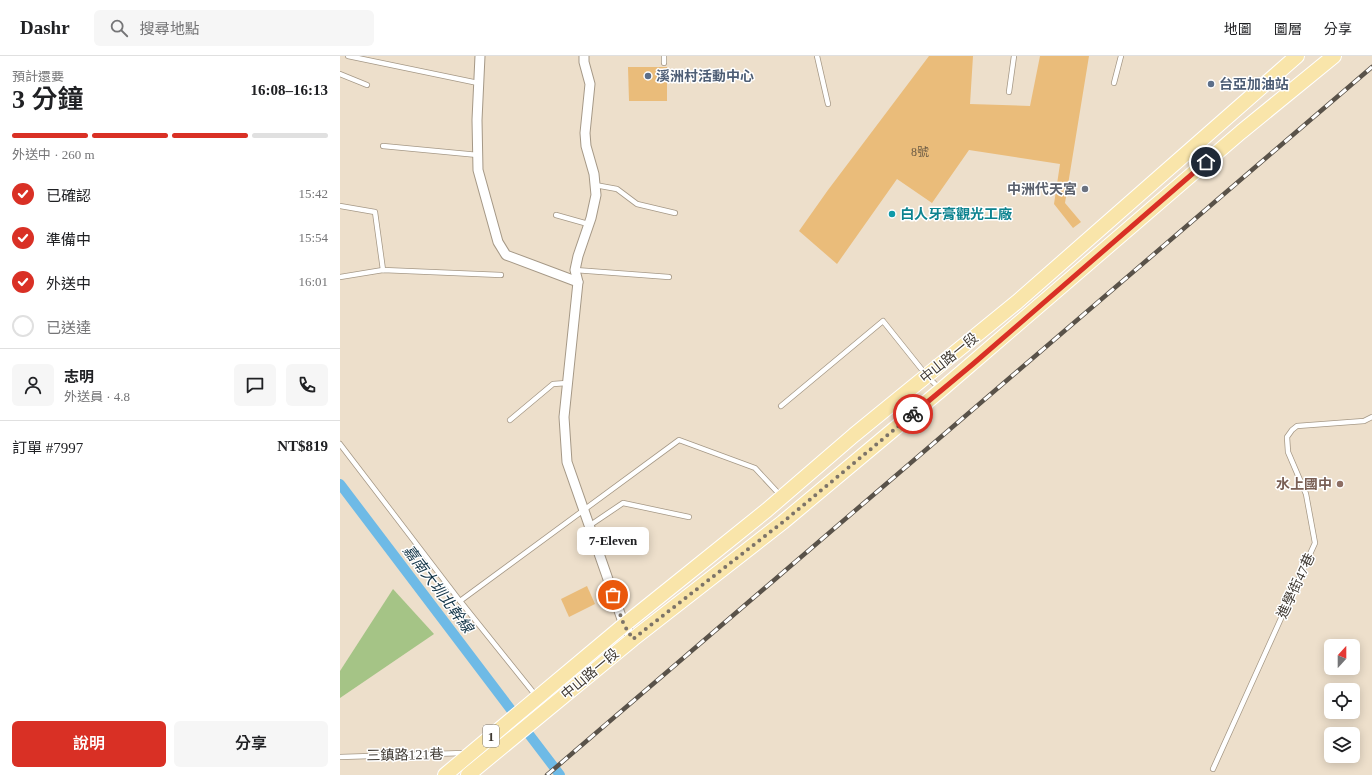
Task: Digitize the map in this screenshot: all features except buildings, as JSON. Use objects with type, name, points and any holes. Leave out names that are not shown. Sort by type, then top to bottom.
[{"type":"main road","name":"中山路一段","points":[[538,697],[1017,302],[1297,56]]},
{"type":"main road","name":"中山路一段","points":[[468,775],[633,639],[783,522],[941,390],[1241,132],[1334,56]]},
{"type":"main road","points":[[1229,115],[1241,132]]},
{"type":"main road","name":"1","points":[[445,775],[538,697]]},
{"type":"street","points":[[480,56],[478,83],[478,170],[498,242],[506,255],[578,282]]},
{"type":"street","points":[[584,56],[584,62],[590,84],[585,133],[586,146],[594,174],[596,195],[575,270],[578,282],[564,417],[567,462],[624,625],[633,639]]},
{"type":"lane","points":[[348,56],[478,83]]},
{"type":"lane","points":[[664,56],[664,63]]},
{"type":"lane","points":[[817,56],[828,104]]},
{"type":"lane","points":[[1009,92],[1014,56]]},
{"type":"lane","points":[[1114,83],[1120,56]]},
{"type":"lane","points":[[340,74],[367,85]]},
{"type":"lane","points":[[383,146],[478,155]]},
{"type":"lane","points":[[595,185],[617,189],[637,204],[675,213]]},
{"type":"lane","points":[[340,206],[376,212],[383,270]]},
{"type":"lane","points":[[556,215],[588,224]]},
{"type":"lane","points":[[340,277],[383,270],[501,275]]},
{"type":"lane","points":[[575,270],[669,277]]},
{"type":"lane","points":[[781,406],[883,321],[927,376],[941,390]]},
{"type":"lane","points":[[510,420],[553,384],[567,383]]},
{"type":"lane","name":"進學街47巷","points":[[1213,769],[1315,543],[1306,494],[1288,452],[1287,437],[1297,426],[1364,421],[1372,417]]},
{"type":"lane","points":[[460,601],[583,509],[679,440],[755,468],[782,497]]},
{"type":"lane","points":[[340,444],[460,601],[538,697]]},
{"type":"lane","points":[[589,526],[623,503],[689,517]]},
{"type":"lane","name":"三鎮路121巷","points":[[340,757],[471,753]]},
{"type":"green space","points":[[393,589],[434,634],[340,698],[340,671]]},
{"type":"waterway","name":"嘉南大圳北幹線","points":[[340,484],[512,711]]},
{"type":"waterway","name":"嘉南大圳北幹線","points":[[528,733],[560,775]]},
{"type":"railway","points":[[547,775],[1372,67]]},
{"type":"way so far","points":[[613,595],[624,625],[633,639],[783,522],[913,414]]},
{"type":"place","name":"溪洲村活動中心","points":[[648,76]]},
{"type":"place","name":"台亞加油站","points":[[1211,84]]},
{"type":"place","name":"中洲代天宮","points":[[1085,189]]},
{"type":"place","name":"白人牙膏觀光工廠","points":[[892,214]]},
{"type":"place","name":"水上國中","points":[[1340,484]]},
{"type":"place","name":"7-Eleven","points":[[613,595]]},
{"type":"route","points":[[913,414],[973,364],[1206,162]]}]
